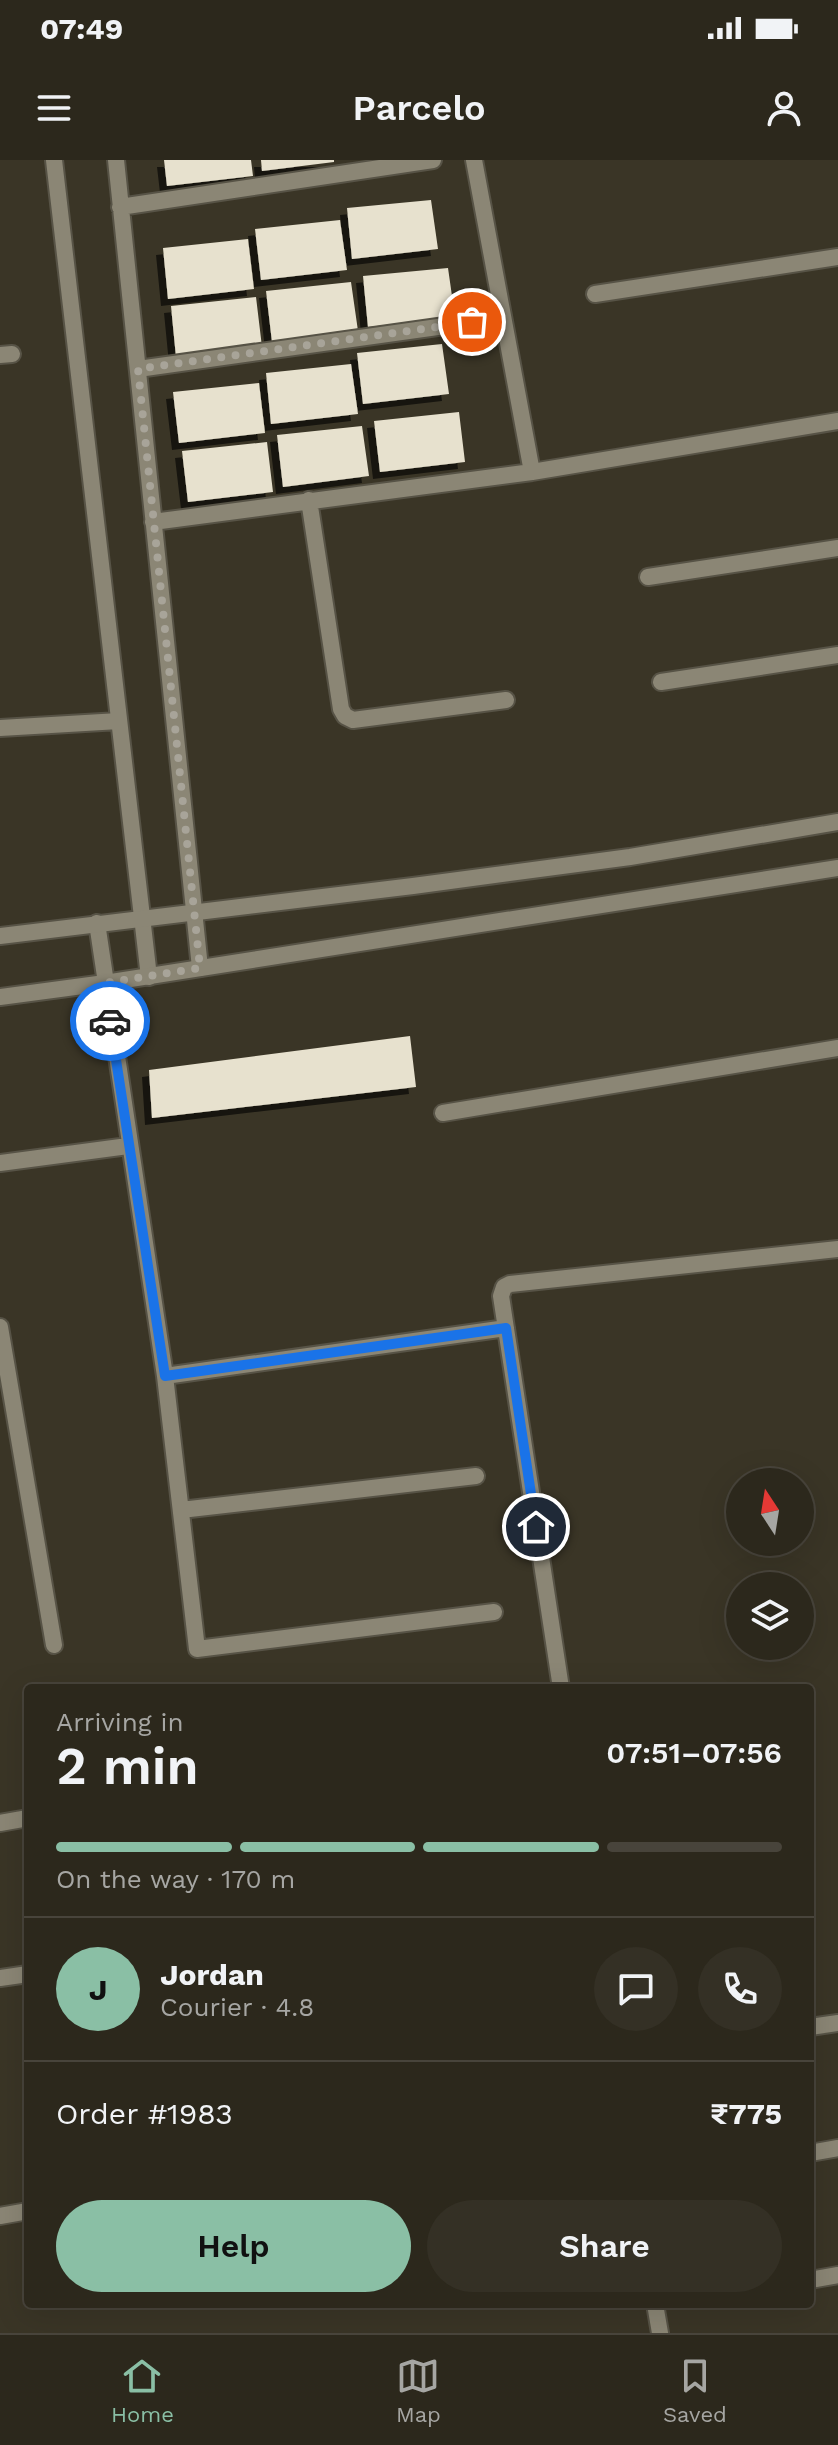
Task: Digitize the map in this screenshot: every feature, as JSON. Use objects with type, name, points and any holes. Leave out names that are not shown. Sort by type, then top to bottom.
[{"type":"street","points":[[54,160],[149,977]]},
{"type":"street","points":[[116,160],[200,968]]},
{"type":"street","points":[[120,207],[433,160]]},
{"type":"street","points":[[474,160],[532,472]]},
{"type":"street","points":[[595,294],[838,257]]},
{"type":"street","points":[[138,369],[502,318]]},
{"type":"street","points":[[153,522],[532,472],[838,421]]},
{"type":"street","points":[[309,500],[341,709],[345,716],[353,720],[506,700]]},
{"type":"street","points":[[648,577],[838,548]]},
{"type":"street","points":[[661,682],[838,655]]},
{"type":"street","points":[[0,728],[119,721]]},
{"type":"street","points":[[0,936],[615,859],[838,822]]},
{"type":"street","points":[[0,997],[149,977],[838,868]]},
{"type":"street","points":[[97,923],[128,1146],[165,1376],[197,1649],[494,1612]]},
{"type":"street","points":[[443,1113],[838,1048]]},
{"type":"street","points":[[0,1163],[128,1146]]},
{"type":"street","points":[[560,1684],[501,1296],[504,1287],[838,1249]]},
{"type":"street","points":[[0,1327],[54,1645]]},
{"type":"street","points":[[165,1376],[506,1328]]},
{"type":"street","points":[[181,1510],[476,1476]]},
{"type":"street","points":[[0,1823],[24,1819]]},
{"type":"street","points":[[0,1978],[24,1975]]},
{"type":"street","points":[[814,2026],[838,2023]]},
{"type":"street","points":[[814,2152],[838,2148]]},
{"type":"street","points":[[0,2216],[24,2212]]},
{"type":"street","points":[[814,2279],[838,2275]]},
{"type":"street","points":[[660,2308],[660,2333]]},
{"type":"building","points":[[164,160],[251,160],[253,176],[167,186]]},
{"type":"building","points":[[261,160],[334,160],[334,162],[262,171]]},
{"type":"building","points":[[431,200],[438,249],[352,259],[347,208]]},
{"type":"building","points":[[340,220],[347,270],[261,280],[255,229]]},
{"type":"building","points":[[248,239],[254,289],[168,299],[163,248]]},
{"type":"building","points":[[448,268],[455,317],[368,327],[363,276]]},
{"type":"building","points":[[351,282],[358,331],[272,342],[266,291]]},
{"type":"building","points":[[256,297],[262,347],[176,357],[171,306]]},
{"type":"building","points":[[442,344],[449,394],[363,404],[357,353]]},
{"type":"building","points":[[351,364],[358,414],[271,424],[266,373]]},
{"type":"building","points":[[259,383],[265,433],[179,443],[173,392]]},
{"type":"building","points":[[459,412],[465,462],[380,472],[374,421]]},
{"type":"building","points":[[362,426],[369,476],[283,487],[277,435]]},
{"type":"building","points":[[267,442],[273,492],[188,502],[182,451]]},
{"type":"building","points":[[410,1036],[416,1087],[152,1118],[149,1070]]},
{"type":"way so far","points":[[110,1021],[105,983],[200,968],[138,369],[472,322]]},
{"type":"route","points":[[110,1021],[165,1376],[506,1328],[536,1527]]}]
